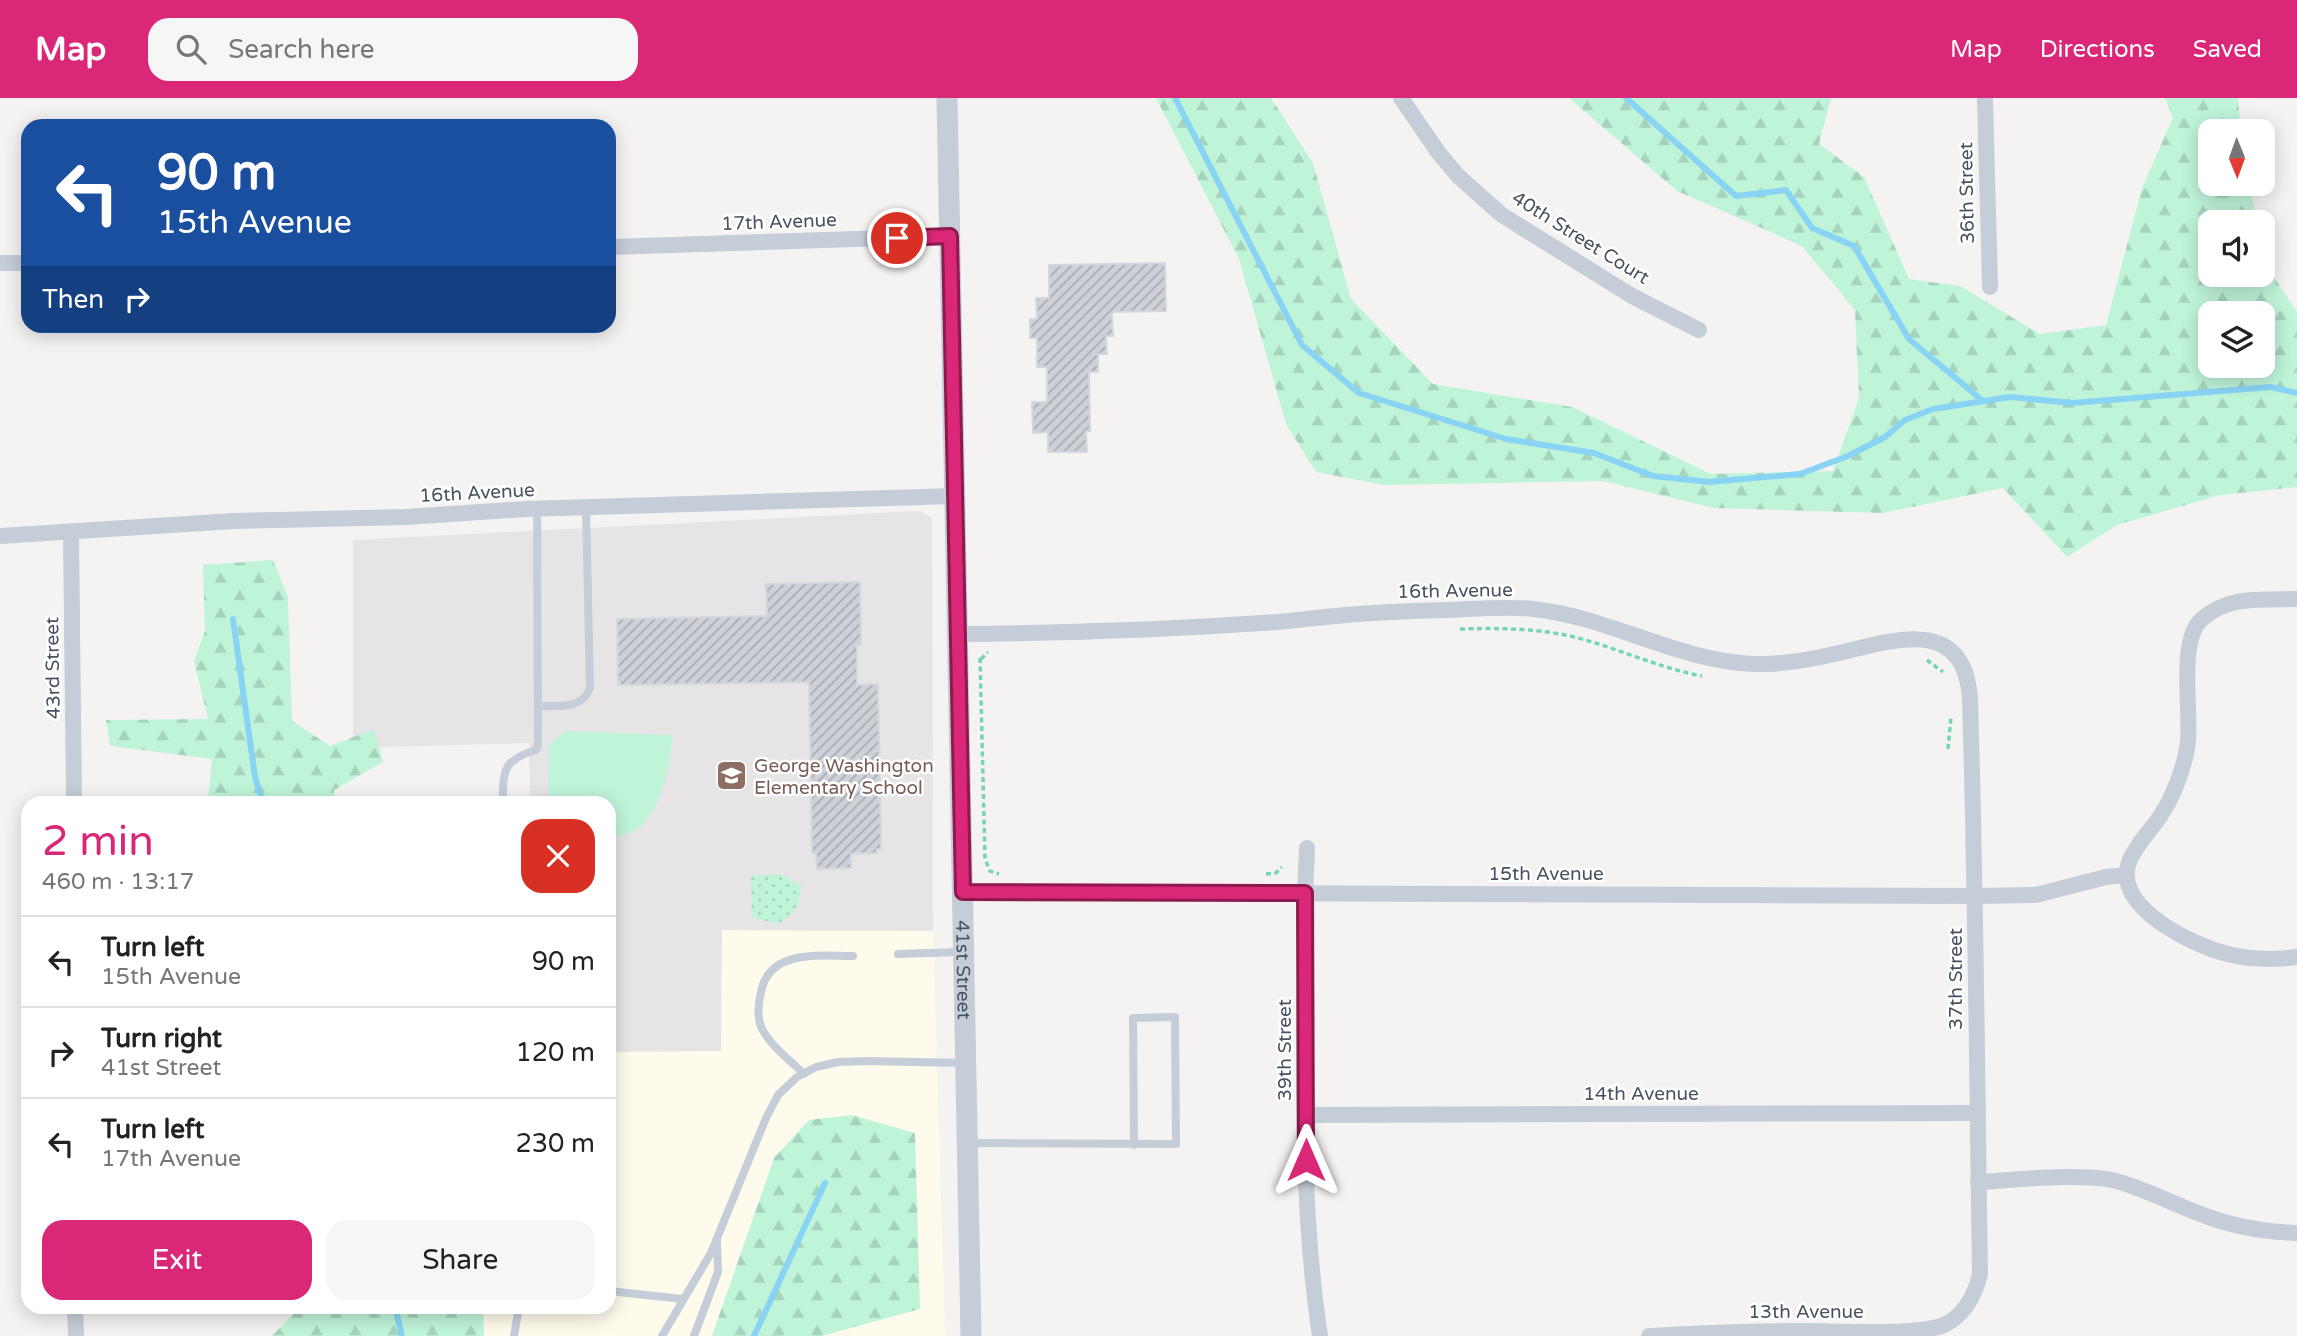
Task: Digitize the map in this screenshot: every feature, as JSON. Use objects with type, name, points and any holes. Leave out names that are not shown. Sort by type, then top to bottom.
[{"type":"street","name":"41st Street","points":[[947,98],[971,1336]]},
{"type":"street","name":"40th Street Court","points":[[1401,98],[1451,168],[1502,215],[1632,296],[1699,330]]},
{"type":"street","name":"36th Street","points":[[1985,98],[1990,287]]},
{"type":"street","name":"17th Avenue","points":[[616,247],[950,236]]},
{"type":"street","points":[[0,264],[21,263]]},
{"type":"street","name":"16th Avenue","points":[[0,536],[233,521],[956,496]]},
{"type":"street","name":"43rd Street","points":[[71,533],[74,796]]},
{"type":"street","points":[[2297,599],[2234,601],[2217,608],[2192,630],[2188,647],[2189,731],[2184,764],[2161,814],[2129,862],[2127,875],[2129,888],[2137,901],[2178,934],[2227,954],[2278,960],[2297,957]]},
{"type":"street","name":"16th Avenue","points":[[958,634],[1105,632],[1382,613],[1502,608],[1534,609],[1586,620],[1705,659],[1733,662],[1757,664],[1811,659],[1877,643],[1915,638],[1943,647]]},
{"type":"street","name":"37th Street","points":[[1943,647],[1958,659],[1969,684],[1976,896],[1976,1113],[1980,1274],[1976,1290],[1959,1315]]},
{"type":"street","name":"39th Street","points":[[1307,848],[1306,1206],[1312,1284],[1320,1336]]},
{"type":"street","name":"15th Avenue","points":[[963,892],[1976,896],[2036,895],[2106,877],[2127,875]]},
{"type":"street","name":"14th Avenue","points":[[1306,1115],[1976,1113]]},
{"type":"street","points":[[1978,1182],[2083,1178],[2109,1180],[2152,1192],[2201,1215],[2235,1226],[2262,1232],[2297,1233]]},
{"type":"street","points":[[75,1314],[76,1336]]},
{"type":"street","name":"13th Avenue","points":[[1649,1336],[1741,1331],[1805,1334],[1916,1332],[1946,1325],[1959,1315]]},
{"type":"lane","points":[[538,706],[578,704],[587,697],[590,688],[586,508]]},
{"type":"lane","points":[[503,796],[503,774],[508,763],[520,754],[536,750],[538,744],[537,509]]},
{"type":"lane","points":[[898,954],[964,952]]},
{"type":"lane","points":[[804,1073],[762,1029],[758,1007],[762,986],[769,972],[780,963],[805,956],[853,956]]},
{"type":"lane","points":[[968,1143],[1135,1145],[1176,1144],[1175,1017],[1133,1018],[1135,1145]]},
{"type":"lane","points":[[662,1336],[711,1253],[778,1095],[804,1073],[838,1062],[966,1063]]},
{"type":"lane","points":[[694,1336],[718,1272],[717,1238]]},
{"type":"lane","points":[[616,1293],[683,1299]]},
{"type":"lane","points":[[514,1336],[518,1314]]},
{"type":"path","points":[[1458,629],[1510,628],[1577,638],[1667,669],[1709,677]]},
{"type":"path","points":[[980,649],[985,859],[990,871],[1011,874]]},
{"type":"path","points":[[981,659],[985,653],[993,652]]},
{"type":"path","points":[[1924,659],[1943,672],[1948,682]]},
{"type":"path","points":[[1948,749],[1951,709]]},
{"type":"path","points":[[1262,875],[1276,873],[1282,867]]},
{"type":"shaded area","name":"George Washington Elementary School","points":[[920,511],[932,518],[933,931],[722,930],[721,1051],[616,1052],[616,796],[530,796],[529,743],[353,748],[353,540]]},
{"type":"shaded area","points":[[721,930],[933,931],[945,1336],[267,1336],[359,1333],[359,1314],[616,1314],[616,1052],[720,1050]]},
{"type":"green space","points":[[1156,98],[1271,98],[1313,163],[1351,299],[1433,384],[1572,407],[1711,474],[1833,471],[1859,398],[1855,310],[1802,246],[1677,191],[1569,98],[1831,98],[1819,144],[1864,177],[1909,279],[1960,286],[2040,334],[2106,325],[2142,188],[2173,118],[2165,98],[2238,98],[2240,119],[2198,119],[2198,196],[2252,196],[2255,210],[2198,210],[2198,287],[2275,287],[2275,278],[2297,312],[2297,487],[2220,495],[2117,525],[2067,557],[2003,488],[1883,513],[1714,508],[1603,481],[1384,485],[1316,472],[1286,424],[1239,259]]},
{"type":"green space","points":[[273,560],[288,597],[292,721],[330,746],[374,729],[383,762],[334,790],[334,796],[209,796],[212,759],[110,746],[106,720],[208,719],[194,661],[205,631],[203,565]]},
{"type":"green space","points":[[565,731],[673,735],[667,772],[655,807],[640,827],[616,837],[616,796],[548,796],[549,745]]},
{"type":"green space","points":[[751,875],[783,875],[801,886],[798,904],[788,917],[777,924],[752,917]]},
{"type":"green space","points":[[852,1115],[915,1133],[920,1309],[822,1336],[712,1336],[774,1158],[809,1120]]},
{"type":"green space","points":[[293,1314],[483,1314],[484,1336],[272,1336]]},
{"type":"building","points":[[1165,263],[1166,311],[1112,312],[1113,336],[1106,336],[1107,354],[1098,354],[1098,372],[1089,372],[1090,431],[1086,431],[1087,452],[1048,452],[1048,432],[1033,433],[1032,402],[1047,402],[1047,367],[1037,367],[1037,338],[1030,338],[1030,319],[1037,319],[1036,298],[1049,298],[1049,265]]},
{"type":"building","points":[[860,582],[861,645],[857,645],[857,685],[878,684],[881,849],[877,849],[877,853],[851,854],[851,868],[817,869],[816,853],[812,853],[809,682],[618,685],[617,619],[767,616],[766,584]]},
{"type":"waterway","points":[[1175,98],[1302,345],[1359,393],[1506,439],[1594,453],[1653,476],[1709,482],[1800,474],[1848,456],[1885,437],[1905,420],[1933,409],[2010,397],[2072,403],[2271,387],[2297,393]]},
{"type":"waterway","points":[[1626,98],[1736,196],[1786,190],[1812,228],[1854,246],[1909,339],[1983,401]]},
{"type":"waterway","points":[[233,619],[255,777],[261,796]]},
{"type":"waterway","points":[[754,1336],[825,1183]]},
{"type":"waterway","points":[[397,1314],[402,1336]]},
{"type":"place","name":"George Washington Elementary School","points":[[731,776]]},
{"type":"route","points":[[897,238],[950,236],[963,892],[1305,893],[1306,1160]]}]
